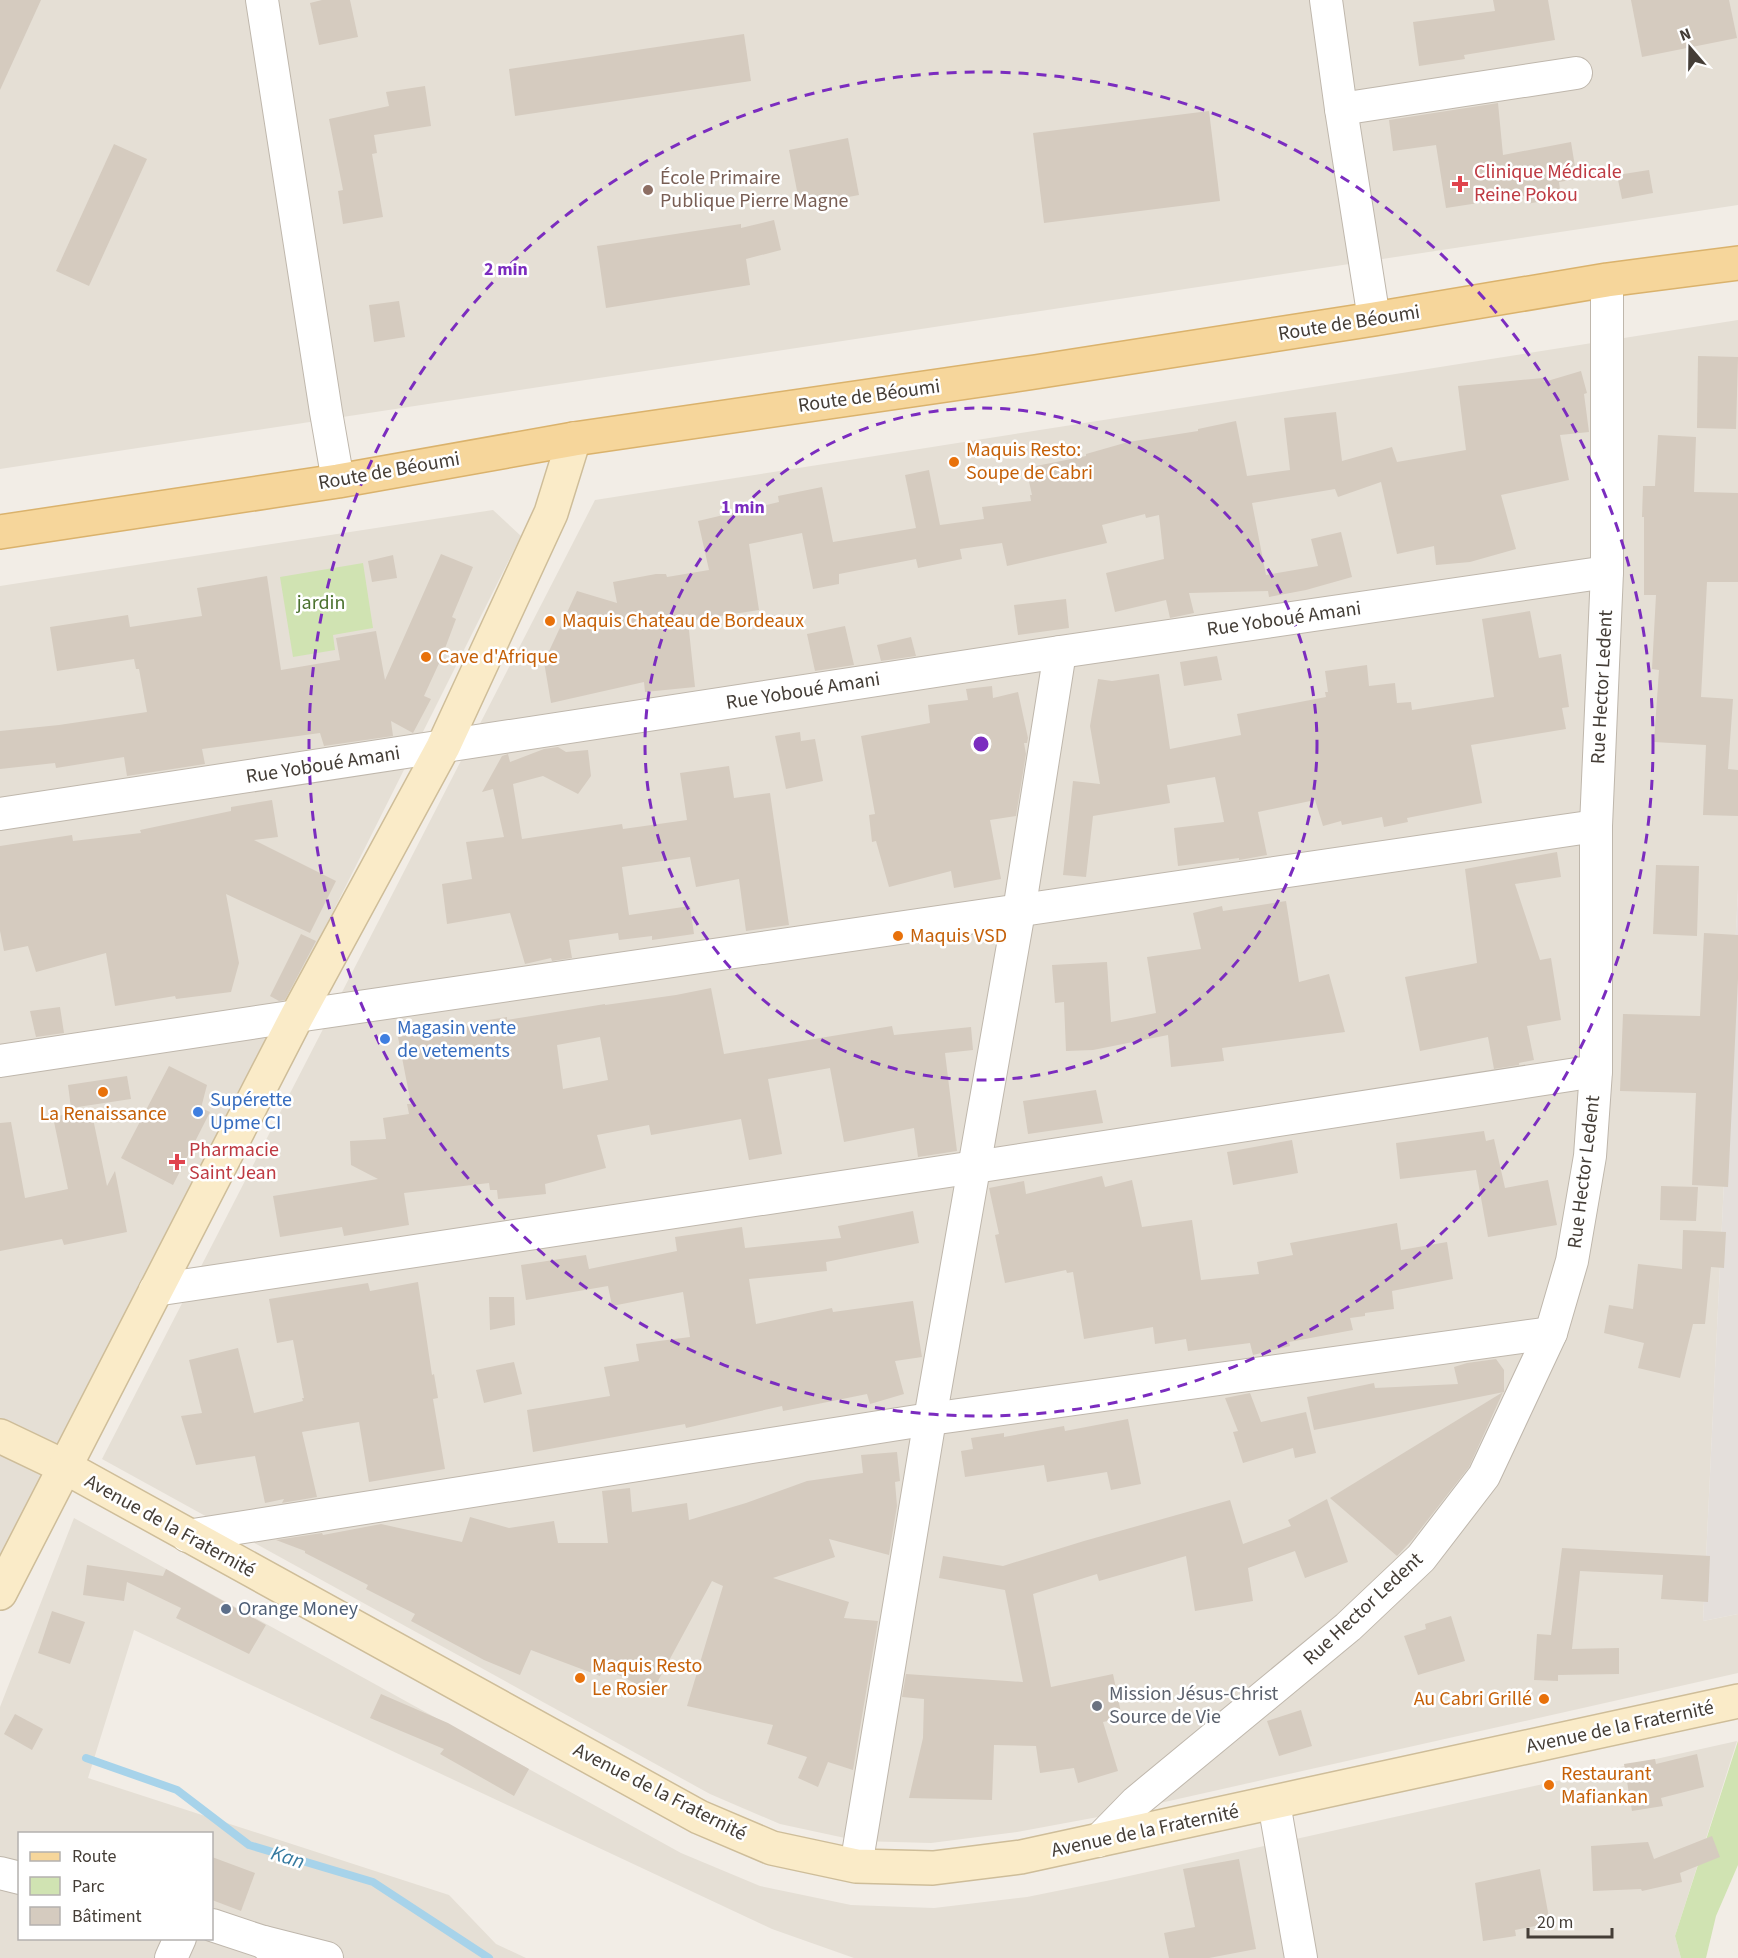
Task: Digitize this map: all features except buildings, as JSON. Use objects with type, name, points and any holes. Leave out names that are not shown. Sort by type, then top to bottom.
[{"type":"main road","name":"Route de Béoumi","points":[[0,532],[338,481],[574,440],[1035,372],[1608,280],[1738,263]]},
{"type":"street","points":[[262,0],[338,481]]},
{"type":"street","points":[[1326,0],[1374,319]]},
{"type":"street","points":[[1341,110],[1576,73]]},
{"type":"street","name":"Rue Hector Ledent","points":[[1098,1841],[1136,1802],[1348,1628],[1421,1558],[1484,1476],[1551,1333],[1574,1250],[1590,1156],[1596,1071],[1596,826],[1607,572],[1608,280]]},
{"type":"street","points":[[0,1593],[297,1016],[443,747],[551,513],[574,440]]},
{"type":"street","name":"Rue Yoboué Amani","points":[[0,813],[1060,652],[1607,572]]},
{"type":"street","points":[[856,1866],[930,1419],[1019,911],[1060,652]]},
{"type":"street","points":[[0,1061],[1596,826]]},
{"type":"street","points":[[155,1290],[1596,1071]]},
{"type":"street","points":[[187,1536],[930,1419],[1551,1333]]},
{"type":"street","name":"Avenue de la Fraternité","points":[[0,1436],[65,1467],[699,1817],[772,1848],[856,1866],[933,1868],[1020,1857],[1738,1701]]},
{"type":"street","points":[[1274,1803],[1301,1958]]},
{"type":"street","points":[[0,1874],[18,1878]]},
{"type":"street","points":[[213,1925],[273,1950],[327,1958]]},
{"type":"street","points":[[171,1958],[179,1940]]},
{"type":"shaded area","points":[[0,0],[1738,0],[1738,205],[0,469]]},
{"type":"shaded area","points":[[1738,320],[1738,889],[1703,1621],[1738,1614],[1738,1673],[1098,1817],[1017,1832],[931,1843],[859,1841],[780,1824],[710,1794],[102,1459],[595,500]]},
{"type":"shaded area","points":[[493,510],[521,536],[0,1577],[0,586]]},
{"type":"shaded area","points":[[1738,889],[1738,1614],[1703,1621]]},
{"type":"shaded area","points":[[74,1518],[681,1853],[760,1886],[851,1905],[934,1908],[1027,1897],[1737,1741],[1675,1936],[1681,1958],[854,1958],[772,1929],[134,1630],[88,1778],[449,1895],[496,1944],[526,1958],[0,1958],[0,1707]]},
{"type":"green space","name":"jardin","points":[[363,563],[373,628],[333,635],[335,650],[293,657],[280,577]]},
{"type":"green space","points":[[1738,1741],[1738,1865],[1716,1916],[1706,1958],[1681,1958],[1675,1936]]},
{"type":"waterway","name":"Kan","points":[[86,1758],[177,1790],[249,1845],[373,1882],[489,1958]]},
{"type":"place","name":"Clinique Médicale Reine Pokou","points":[[1460,184]]},
{"type":"place","name":"École Primaire Publique Pierre Magne","points":[[648,190]]},
{"type":"place","name":"Maquis Resto: Soupe de Cabri","points":[[954,462]]},
{"type":"place","name":"Maquis Chateau de Bordeaux","points":[[550,621]]},
{"type":"place","name":"Cave d'Afrique","points":[[426,657]]},
{"type":"place","name":"Maquis VSD","points":[[898,936]]},
{"type":"place","name":"Magasin vente de vetements","points":[[385,1039]]},
{"type":"place","name":"La Renaissance","points":[[103,1092]]},
{"type":"place","name":"Supérette Upme CI","points":[[198,1112]]},
{"type":"place","name":"Pharmacie Saint Jean","points":[[177,1162]]},
{"type":"place","name":"Orange Money","points":[[226,1609]]},
{"type":"place","name":"Maquis Resto Le Rosier","points":[[580,1678]]},
{"type":"place","name":"Au Cabri Grillé","points":[[1544,1699]]},
{"type":"place","name":"Mission Jésus-Christ Source de Vie","points":[[1097,1706]]},
{"type":"place","name":"Restaurant Mafiankan","points":[[1549,1785]]}]
